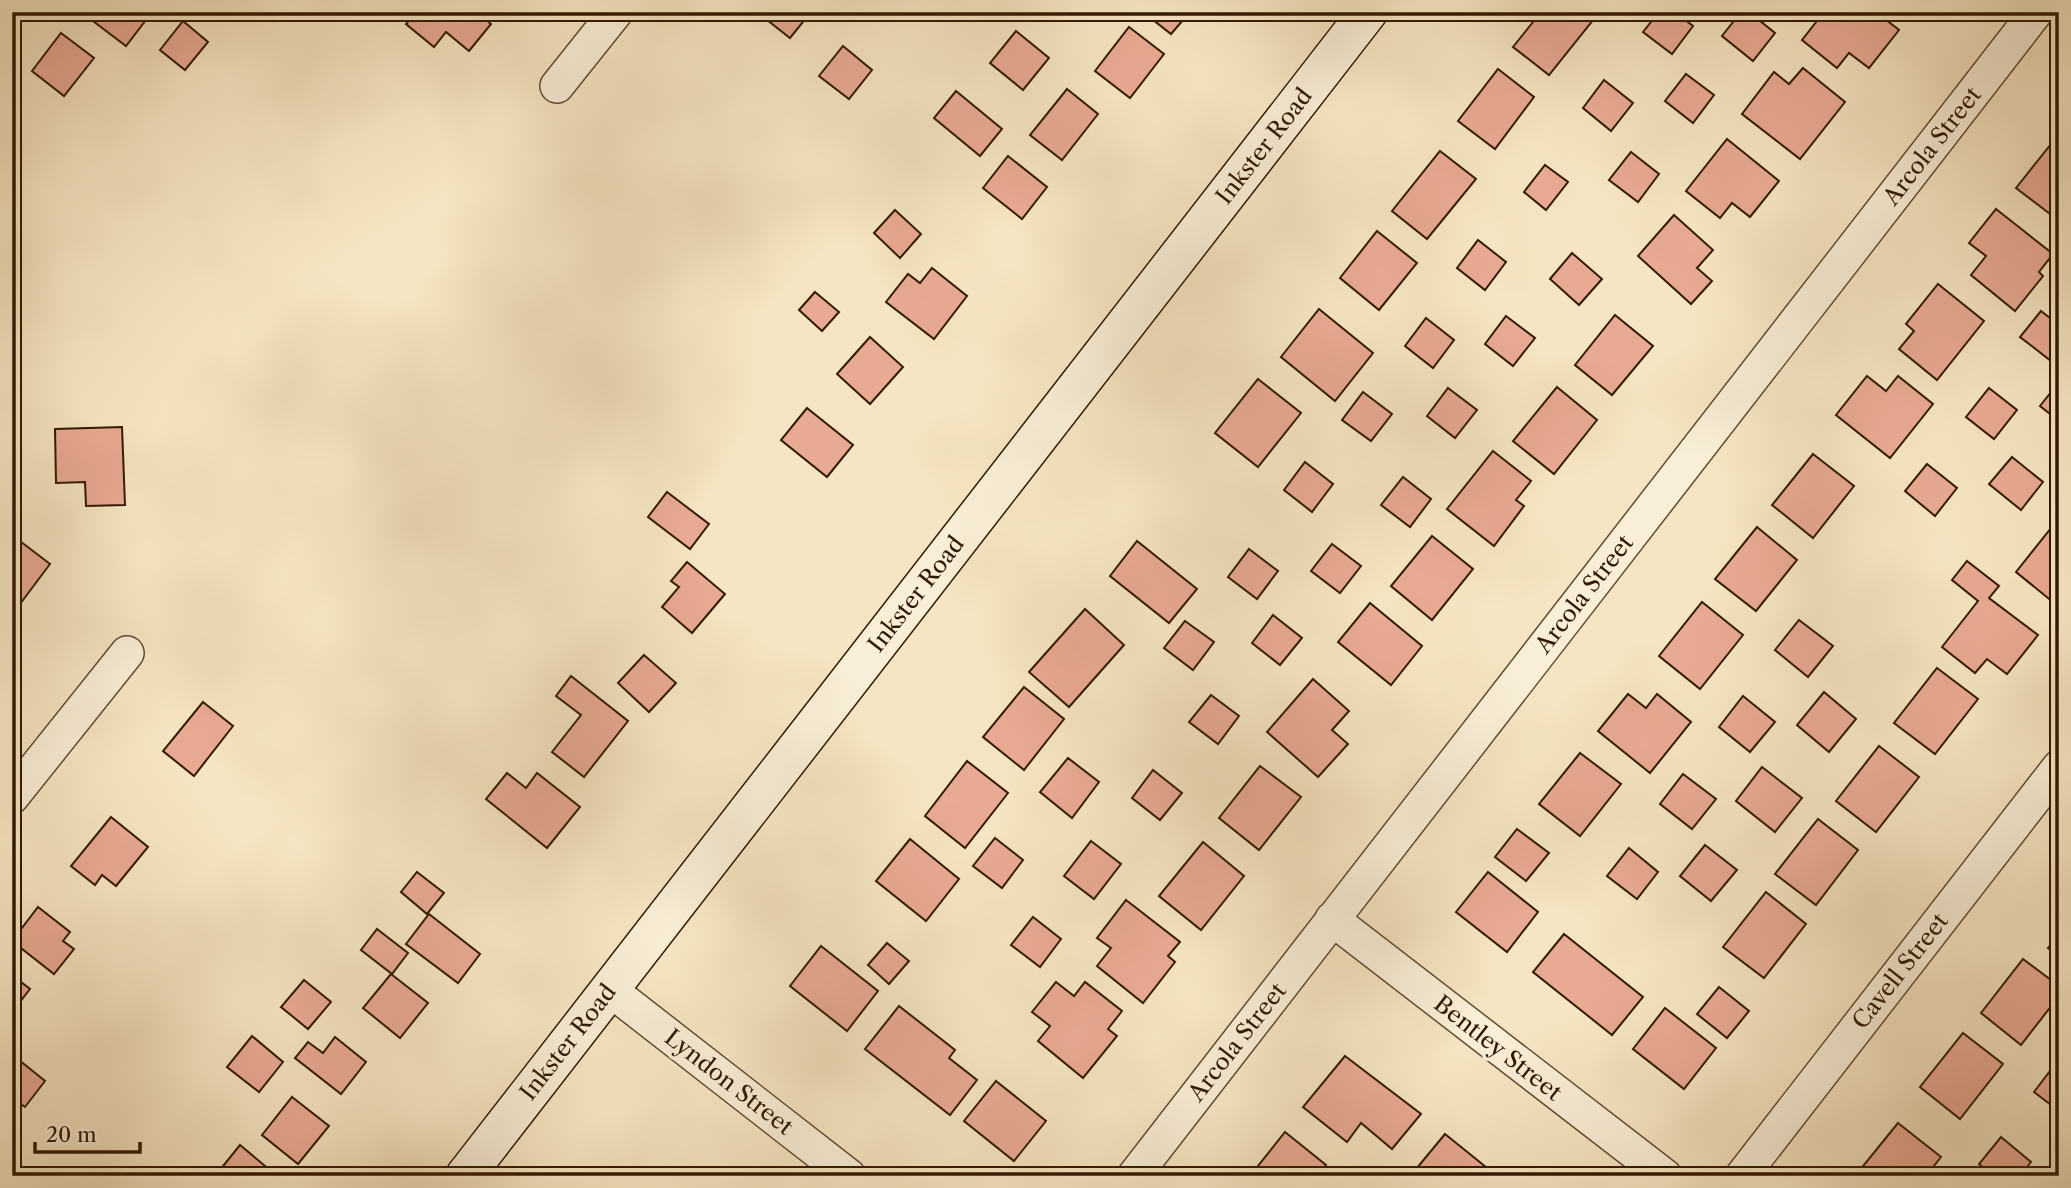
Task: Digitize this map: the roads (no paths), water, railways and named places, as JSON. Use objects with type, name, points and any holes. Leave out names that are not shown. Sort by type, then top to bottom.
[{"type":"main road","name":"Inkster Road","points":[[465,1176],[1368,12]]},
{"type":"street","points":[[557,86],[616,12]]},
{"type":"street","name":"Arcola Street","points":[[1134,1176],[2036,12]]},
{"type":"street","points":[[12,797],[127,653]]},
{"type":"street","name":"Cavell Street","points":[[1742,1176],[2059,767]]},
{"type":"street","name":"Bentley Street","points":[[1332,919],[1665,1176]]},
{"type":"street","name":"Lyndon Street","points":[[609,989],[849,1176]]}]
